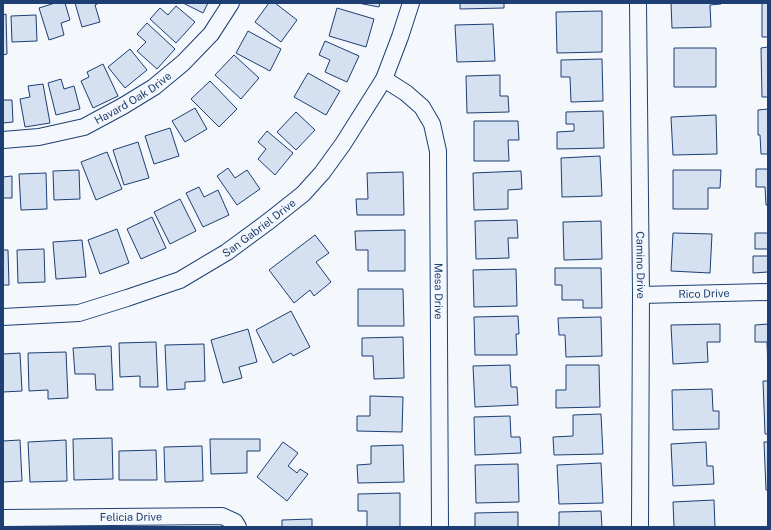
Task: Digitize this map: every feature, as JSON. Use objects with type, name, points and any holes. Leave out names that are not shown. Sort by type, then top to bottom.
[{"type":"street","name":"Havard Oak Drive","points":[[3,140],[39,137],[84,127],[123,106],[154,87],[183,63],[211,34],[231,3]]},
{"type":"street","name":"San Gabriel Drive","points":[[3,317],[79,313],[180,280],[226,252],[269,221],[303,194],[343,144],[384,79],[400,38],[411,3]]},
{"type":"street","name":"Camino Drive","points":[[638,3],[641,295],[640,527]]},
{"type":"street","name":"Mesa Drive","points":[[384,79],[406,93],[422,106],[432,124],[438,151],[440,527]]},
{"type":"street","name":"Rico Drive","points":[[641,295],[768,292]]},
{"type":"street","name":"Felicia Drive","points":[[3,518],[222,516],[236,524]]},
{"type":"building","points":[[55,3],[65,3],[70,20],[61,23],[64,35],[49,40],[39,8]]},
{"type":"building","points":[[75,3],[99,3],[95,5],[100,22],[82,27]]},
{"type":"building","points":[[183,3],[208,3],[203,13]]},
{"type":"building","points":[[269,3],[275,3],[297,20],[281,42],[255,22]]},
{"type":"building","points":[[358,3],[380,3],[379,7]]},
{"type":"building","points":[[460,3],[504,3],[504,8],[460,9]]},
{"type":"building","points":[[671,3],[721,4],[710,5],[711,27],[672,28]]},
{"type":"building","points":[[762,3],[768,3],[768,37],[762,37]]},
{"type":"building","points":[[176,6],[195,22],[176,43],[150,19],[160,8],[168,15]]},
{"type":"building","points":[[337,8],[374,19],[366,47],[329,36]]},
{"type":"building","points":[[602,11],[602,52],[557,53],[556,12]]},
{"type":"building","points":[[6,14],[7,54],[3,55],[3,15]]},
{"type":"building","points":[[36,15],[37,41],[12,42],[11,16]]},
{"type":"building","points":[[147,23],[175,49],[157,69],[137,51],[146,42],[137,34]]},
{"type":"building","points":[[493,24],[495,61],[457,62],[455,25]]},
{"type":"building","points":[[248,31],[281,49],[270,71],[236,53]]},
{"type":"building","points":[[325,41],[359,56],[347,82],[325,72],[330,60],[319,55]]},
{"type":"building","points":[[768,47],[768,97],[762,97],[761,48]]},
{"type":"building","points":[[674,48],[716,48],[716,87],[674,87]]},
{"type":"building","points":[[130,49],[147,70],[125,88],[108,67]]},
{"type":"building","points":[[234,55],[259,78],[241,99],[215,75]]},
{"type":"building","points":[[602,59],[603,101],[571,102],[570,77],[561,77],[561,60]]},
{"type":"building","points":[[103,64],[118,96],[93,108],[81,81],[89,77],[87,72]]},
{"type":"building","points":[[308,73],[340,91],[326,115],[294,97]]},
{"type":"building","points":[[500,75],[500,96],[508,96],[509,112],[467,113],[466,76]]},
{"type":"building","points":[[61,79],[64,89],[74,86],[80,109],[56,115],[48,83]]},
{"type":"building","points":[[210,81],[237,109],[219,127],[191,99]]},
{"type":"building","points":[[43,84],[50,123],[25,127],[20,99],[30,97],[28,86]]},
{"type":"building","points":[[3,100],[12,100],[13,122],[3,123]]},
{"type":"building","points":[[195,108],[207,129],[185,142],[172,121]]},
{"type":"building","points":[[768,109],[768,154],[761,154],[760,135],[758,135],[758,110]]},
{"type":"building","points":[[603,111],[604,148],[557,149],[557,132],[574,131],[574,124],[566,124],[566,112]]},
{"type":"building","points":[[296,112],[315,130],[296,150],[277,132]]},
{"type":"building","points":[[716,115],[717,154],[673,155],[671,117]]},
{"type":"building","points":[[474,121],[518,121],[519,140],[508,140],[509,161],[474,161]]},
{"type":"building","points":[[170,128],[179,156],[154,164],[145,136]]},
{"type":"building","points":[[267,131],[293,153],[275,175],[258,159],[266,149],[258,142]]},
{"type":"building","points":[[138,142],[149,178],[124,185],[113,150]]},
{"type":"building","points":[[107,152],[122,189],[96,200],[81,162]]},
{"type":"building","points":[[600,156],[602,196],[562,197],[561,158]]},
{"type":"building","points":[[228,168],[235,178],[247,170],[260,189],[237,205],[217,176]]},
{"type":"building","points":[[756,169],[768,169],[768,205],[766,205],[765,187],[756,187]]},
{"type":"building","points":[[79,170],[80,199],[54,200],[53,171]]},
{"type":"building","points":[[673,170],[721,170],[720,188],[708,188],[708,209],[673,209]]},
{"type":"building","points":[[521,171],[522,189],[508,190],[508,209],[474,210],[473,173]]},
{"type":"building","points":[[403,172],[404,215],[357,215],[356,199],[368,199],[367,173]]},
{"type":"building","points":[[46,173],[47,209],[21,210],[19,174]]},
{"type":"building","points":[[12,176],[12,198],[3,198],[3,177]]},
{"type":"building","points":[[199,187],[204,197],[218,190],[229,215],[203,227],[186,193]]},
{"type":"building","points":[[180,199],[196,231],[170,244],[154,212]]},
{"type":"building","points":[[152,217],[166,248],[141,259],[127,229]]},
{"type":"building","points":[[517,220],[518,238],[508,238],[509,258],[476,259],[475,221]]},
{"type":"building","points":[[601,221],[602,259],[564,260],[563,222]]},
{"type":"building","points":[[117,229],[129,263],[100,274],[88,240]]},
{"type":"building","points":[[405,230],[405,271],[368,271],[368,250],[356,250],[355,231]]},
{"type":"building","points":[[673,233],[712,234],[710,273],[671,271]]},
{"type":"building","points":[[755,233],[768,233],[768,249],[755,249]]},
{"type":"building","points":[[315,235],[329,253],[316,262],[331,282],[314,296],[310,290],[294,303],[269,270]]},
{"type":"building","points":[[82,240],[86,277],[56,279],[53,242]]},
{"type":"building","points":[[44,249],[45,282],[18,283],[17,250]]},
{"type":"building","points":[[3,250],[8,250],[9,285],[3,285]]},
{"type":"building","points":[[753,256],[768,256],[768,272],[753,273]]},
{"type":"building","points":[[555,268],[601,268],[602,308],[583,308],[583,300],[562,300],[562,285],[555,285]]},
{"type":"building","points":[[516,269],[517,306],[474,307],[473,270]]},
{"type":"building","points":[[358,289],[403,289],[404,326],[358,326]]},
{"type":"building","points":[[291,311],[310,347],[293,356],[291,353],[273,363],[256,330]]},
{"type":"building","points":[[518,316],[519,334],[516,334],[517,355],[475,355],[474,317]]},
{"type":"building","points":[[601,317],[602,356],[566,357],[565,335],[559,335],[558,318]]},
{"type":"building","points":[[720,324],[720,342],[707,342],[708,362],[673,364],[671,325]]},
{"type":"building","points":[[768,324],[768,368],[767,342],[755,342],[755,325]]},
{"type":"building","points":[[248,329],[257,362],[239,367],[242,378],[223,383],[211,340]]},
{"type":"building","points":[[403,337],[404,378],[374,379],[373,356],[362,356],[362,338]]},
{"type":"building","points":[[156,342],[158,387],[140,387],[140,376],[120,377],[119,343]]},
{"type":"building","points":[[204,344],[205,381],[185,382],[185,389],[167,390],[165,345]]},
{"type":"building","points":[[111,346],[113,390],[96,390],[95,374],[75,374],[73,348]]},
{"type":"building","points":[[66,352],[68,398],[48,399],[48,390],[29,391],[28,353]]},
{"type":"building","points":[[20,353],[22,391],[3,392],[3,354]]},
{"type":"building","points":[[510,365],[511,387],[517,387],[518,405],[475,407],[473,366]]},
{"type":"building","points":[[566,365],[599,365],[600,407],[556,408],[556,390],[566,390]]},
{"type":"building","points":[[763,381],[768,381],[768,434],[765,434]]},
{"type":"building","points":[[712,389],[713,411],[719,411],[719,429],[673,430],[672,390]]},
{"type":"building","points":[[370,396],[403,397],[402,432],[357,431],[357,416],[370,416]]},
{"type":"building","points":[[601,414],[603,454],[554,455],[553,437],[573,436],[573,415]]},
{"type":"building","points":[[510,416],[511,437],[520,437],[521,453],[475,455],[474,417]]},
{"type":"building","points":[[112,438],[113,479],[74,480],[73,439]]},
{"type":"building","points":[[210,439],[260,439],[260,451],[247,451],[247,473],[211,474]]},
{"type":"building","points":[[20,440],[22,481],[3,482],[3,441]]},
{"type":"building","points":[[66,440],[67,481],[30,482],[28,442]]},
{"type":"building","points":[[283,442],[298,453],[288,466],[297,473],[300,469],[308,474],[287,501],[257,477]]},
{"type":"building","points":[[706,442],[707,466],[713,466],[714,484],[673,486],[671,444]]},
{"type":"building","points":[[764,442],[768,442],[768,490],[766,490]]},
{"type":"building","points":[[403,445],[404,482],[358,483],[357,465],[371,464],[371,446]]},
{"type":"building","points":[[202,446],[203,481],[165,482],[164,447]]},
{"type":"building","points":[[156,450],[157,480],[119,480],[119,451]]},
{"type":"building","points":[[601,463],[603,503],[559,504],[557,465]]},
{"type":"building","points":[[518,464],[519,502],[476,503],[475,465]]},
{"type":"building","points":[[400,493],[400,527],[367,527],[367,511],[358,511],[358,494]]},
{"type":"building","points":[[714,500],[715,527],[674,527],[673,502]]},
{"type":"building","points":[[601,511],[602,527],[559,527],[559,512]]},
{"type":"building","points":[[518,512],[518,527],[475,527],[475,513]]},
{"type":"building","points":[[312,519],[312,527],[282,527],[282,520]]}]
